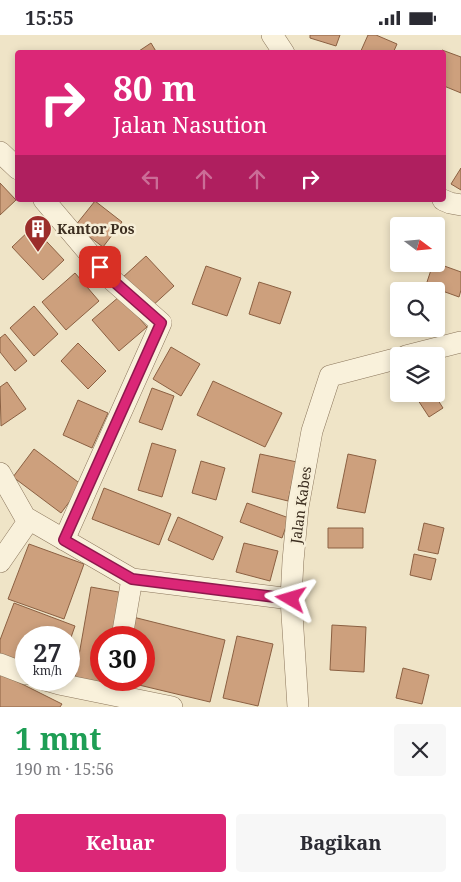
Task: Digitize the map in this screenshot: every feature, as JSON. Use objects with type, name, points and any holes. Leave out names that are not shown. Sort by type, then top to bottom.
[{"type":"street","points":[[272,35],[282,50]]},
{"type":"street","points":[[0,152],[15,166]]},
{"type":"street","points":[[446,201],[461,205]]},
{"type":"street","points":[[46,202],[111,279],[161,323],[64,540]]},
{"type":"street","points":[[441,347],[461,342]]},
{"type":"street","name":"Jalan Kabes","points":[[298,707],[291,599],[298,507],[312,431],[330,376],[390,360]]},
{"type":"street","points":[[0,473],[25,517],[132,579],[291,599]]},
{"type":"street","points":[[0,562],[29,520]]},
{"type":"street","points":[[124,626],[132,579]]},
{"type":"street","points":[[0,664],[15,670]]},
{"type":"street","points":[[80,687],[172,707]]},
{"type":"building","points":[[310,35],[340,35],[336,46],[310,38]]},
{"type":"building","points":[[368,35],[376,35],[397,44],[394,50],[361,50]]},
{"type":"building","points":[[151,43],[155,50],[140,50]]},
{"type":"building","points":[[446,51],[461,57],[461,93],[446,87]]},
{"type":"building","points":[[461,168],[461,190],[451,184]]},
{"type":"building","points":[[0,183],[15,201],[0,215]]},
{"type":"building","points":[[94,202],[122,222],[103,247],[75,226]]},
{"type":"building","name":"Kantor Pos","points":[[33,227],[64,260],[43,280],[12,247]]},
{"type":"building","points":[[146,256],[174,286],[150,308],[122,278]]},
{"type":"building","points":[[206,266],[241,278],[227,316],[192,304]]},
{"type":"building","points":[[445,266],[461,272],[459,297],[445,292],[445,282],[427,282],[430,273],[445,273]]},
{"type":"building","points":[[75,273],[99,301],[66,330],[42,302]]},
{"type":"building","points":[[259,282],[291,292],[280,324],[249,314]]},
{"type":"building","points":[[120,296],[147,327],[119,351],[92,320]]},
{"type":"building","points":[[34,306],[58,334],[34,356],[10,328]]},
{"type":"building","points":[[5,334],[27,361],[15,371],[0,352],[0,338]]},
{"type":"building","points":[[78,343],[106,371],[88,389],[61,361]]},
{"type":"building","points":[[171,347],[200,364],[181,396],[153,379]]},
{"type":"building","points":[[213,381],[282,413],[265,447],[197,415]]},
{"type":"building","points":[[7,382],[26,409],[1,426],[0,387]]},
{"type":"building","points":[[152,388],[174,396],[162,430],[139,422]]},
{"type":"building","points":[[78,400],[108,413],[92,448],[63,435]]},
{"type":"building","points":[[419,402],[439,402],[443,408],[429,417]]},
{"type":"building","points":[[152,443],[176,450],[162,497],[138,490]]},
{"type":"building","points":[[34,449],[82,485],[61,513],[13,477]]},
{"type":"building","points":[[260,454],[297,462],[288,501],[252,492]]},
{"type":"building","points":[[348,454],[376,460],[365,513],[337,508]]},
{"type":"building","points":[[201,461],[225,468],[216,500],[192,493]]},
{"type":"building","points":[[104,488],[171,514],[159,545],[92,519]]},
{"type":"building","points":[[247,503],[289,518],[282,538],[240,522]]},
{"type":"building","points":[[178,517],[223,537],[213,560],[168,540]]},
{"type":"building","points":[[424,523],[444,528],[438,554],[418,550]]},
{"type":"building","points":[[328,528],[363,528],[363,548],[328,548]]},
{"type":"building","points":[[244,543],[278,551],[270,581],[236,572]]},
{"type":"building","points":[[29,544],[84,564],[64,619],[8,599]]},
{"type":"building","points":[[414,554],[436,559],[431,580],[410,575]]},
{"type":"building","points":[[91,587],[124,593],[118,626],[90,626],[90,681],[80,679],[80,650]]},
{"type":"building","points":[[14,603],[75,626],[15,626],[15,663],[0,657],[0,640]]},
{"type":"building","points":[[133,617],[225,640],[210,702],[155,689],[155,626],[131,626]]},
{"type":"building","points":[[332,625],[366,627],[364,672],[330,670]]},
{"type":"building","points":[[237,636],[273,644],[258,706],[223,698]]},
{"type":"building","points":[[403,668],[429,675],[422,704],[396,698]]},
{"type":"building","points":[[0,673],[15,680],[15,691],[36,691],[62,704],[60,707],[0,707]]},
{"type":"place","name":"Kantor Pos","points":[[38,253]]},
{"type":"route","points":[[100,267],[161,323],[64,540],[132,579],[291,599]]}]
